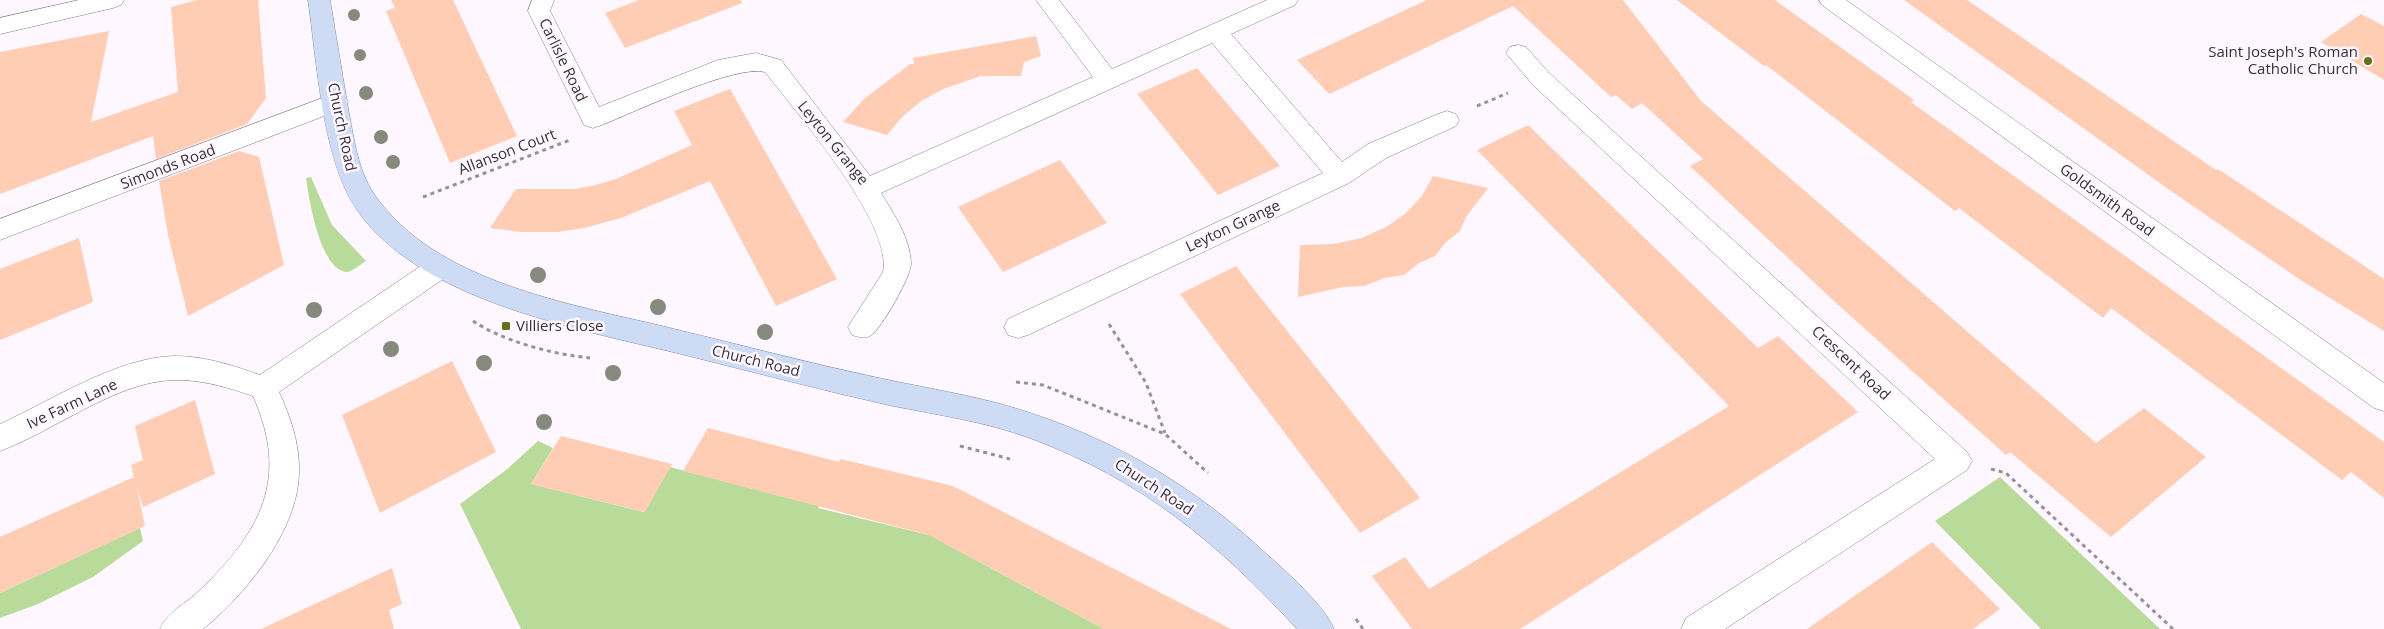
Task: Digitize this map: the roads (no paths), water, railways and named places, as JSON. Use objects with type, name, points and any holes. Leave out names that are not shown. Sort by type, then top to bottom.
[{"type":"main road","name":"Church Road","points":[[318,0],[339,128],[349,172],[368,205],[390,230],[440,267],[520,299],[578,318],[809,374],[997,415],[1040,429],[1133,471],[1183,504],[1223,534],[1273,580],[1318,629]]},
{"type":"street","points":[[0,26],[113,0]]},
{"type":"street","name":"Carlisle Road","points":[[543,0],[539,11],[593,119]]},
{"type":"street","points":[[1047,0],[1108,80]]},
{"type":"street","name":"Leyton Grange","points":[[593,119],[726,66],[756,61],[773,66],[866,189],[1287,0]]},
{"type":"street","name":"Goldsmith Road","points":[[1830,0],[2384,399]]},
{"type":"street","points":[[1217,33],[1340,176]]},
{"type":"street","name":"Crescent Road","points":[[1518,53],[1541,78],[1957,461],[1696,629]]},
{"type":"street","name":"Simonds Road","points":[[0,230],[336,102]]},
{"type":"street","name":"Leyton Grange","points":[[1018,327],[1088,292],[1340,176],[1377,151],[1447,120]]},
{"type":"street","points":[[862,327],[888,289],[898,265],[894,239],[866,189]]},
{"type":"street","points":[[176,629],[224,587],[250,556],[270,523],[283,488],[282,435],[275,413],[263,388],[440,267]]},
{"type":"street","name":"Ive Farm Lane","points":[[0,438],[90,393],[126,379],[162,369],[192,369],[239,379],[263,388]]},
{"type":"place","name":"Saint Joseph's Roman Catholic Church","points":[[2368,61]]},
{"type":"place","name":"Villiers Close","points":[[506,326]]}]
